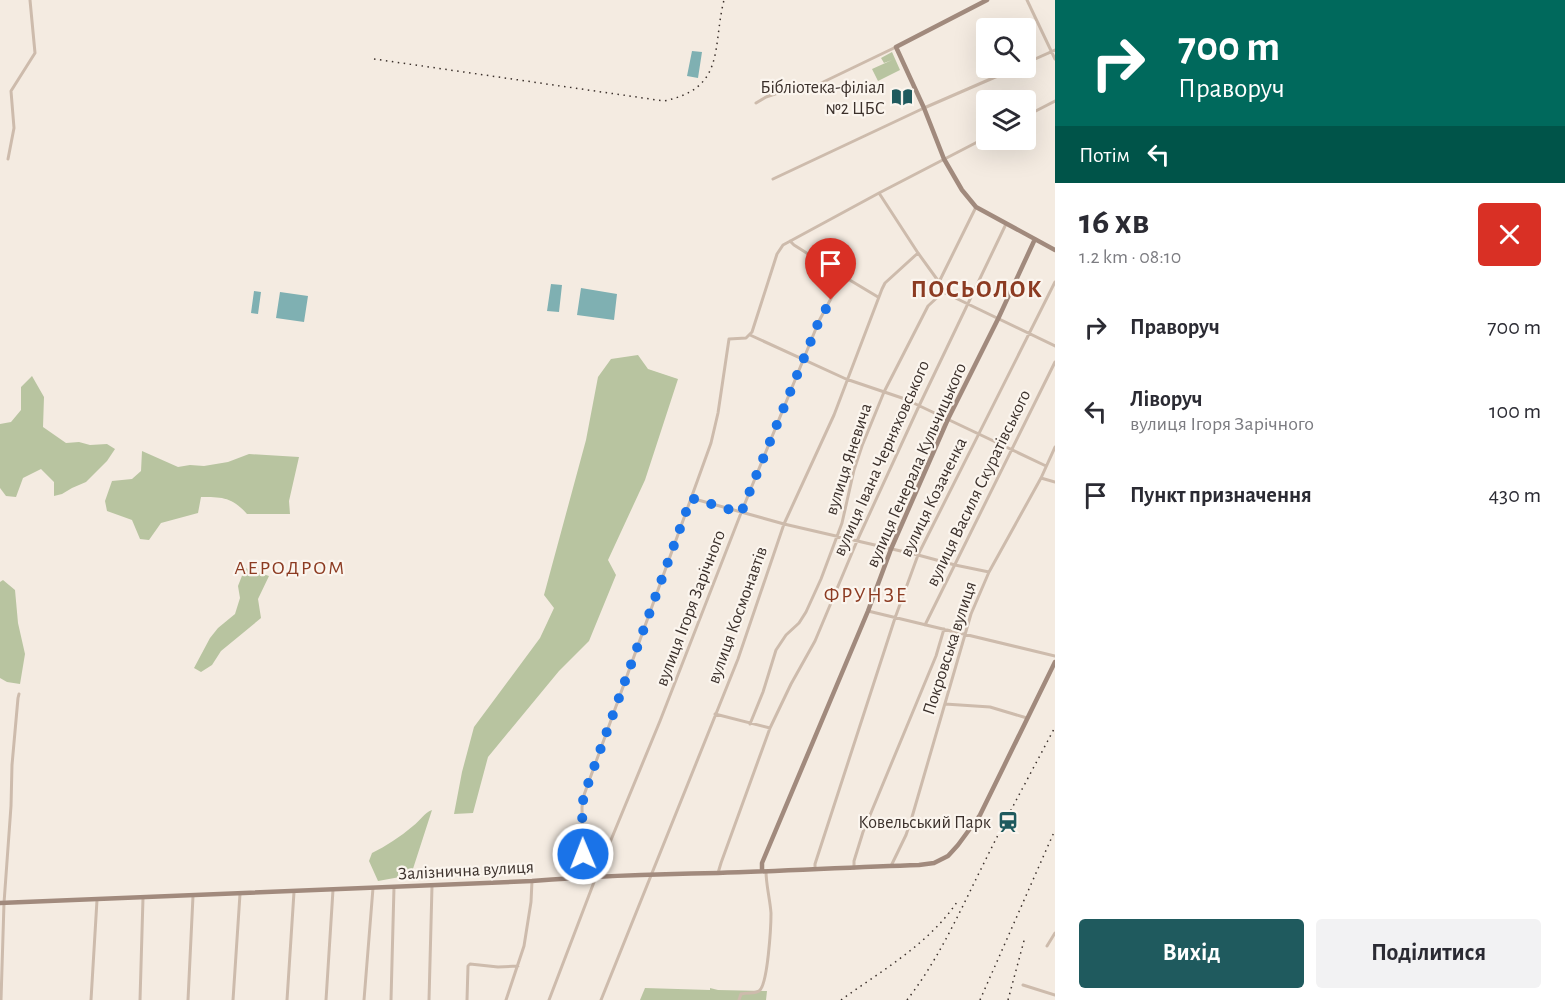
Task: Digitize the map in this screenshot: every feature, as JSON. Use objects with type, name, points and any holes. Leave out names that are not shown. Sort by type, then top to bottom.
[{"type":"street","points":[[8,159],[14,128],[11,91],[35,53],[30,0]]},
{"type":"street","points":[[756,102],[787,90],[817,85],[987,0]]},
{"type":"street","points":[[1028,0],[1055,59]]},
{"type":"street","points":[[896,47],[944,159],[962,190],[976,207],[1055,250]]},
{"type":"street","points":[[1036,59],[1053,51]]},
{"type":"street","points":[[773,179],[993,78]]},
{"type":"street","points":[[1036,111],[1055,101]]},
{"type":"street","points":[[750,335],[777,254],[783,245],[976,142]]},
{"type":"street","points":[[879,193],[939,282],[943,292],[1055,346]]},
{"type":"street","points":[[939,282],[976,207]]},
{"type":"street","name":"вулиця Івана Черняховського","points":[[718,873],[770,728],[815,641],[857,541],[1006,224]]},
{"type":"street","name":"вулиця Генерала Кульчицького","points":[[764,871],[762,862],[891,549],[948,419],[1035,239]]},
{"type":"street","points":[[790,241],[879,297]]},
{"type":"street","name":"вулиця Космонавтів","points":[[601,1000],[738,659],[784,524],[834,415],[879,297],[885,283],[918,253]]},
{"type":"street","name":"вулиця Ігоря Зарічного","points":[[549,1000],[803,360],[819,321],[843,276]]},
{"type":"street","name":"вулиця Козаченка","points":[[815,869],[895,618],[918,555],[1055,282]]},
{"type":"street","name":"вулиця Яневича","points":[[750,724],[776,650],[786,634],[799,623],[806,612],[821,579],[837,536],[860,454],[884,392],[928,306],[943,292]]},
{"type":"street","points":[[583,877],[582,807],[584,795],[715,428],[729,339],[740,339],[750,335],[846,379],[905,399],[1046,466]]},
{"type":"street","name":"вулиця Василя Скуратівського","points":[[925,625],[1055,362]]},
{"type":"street","name":"Покровська вулиця","points":[[891,866],[912,817],[979,593],[1041,478],[1055,447]]},
{"type":"street","points":[[1041,478],[1055,482]]},
{"type":"street","points":[[691,498],[784,524],[989,572]]},
{"type":"street","points":[[867,611],[1055,656]]},
{"type":"street","points":[[854,868],[863,832],[936,656],[944,629]]},
{"type":"street","points":[[945,704],[981,706],[1028,719],[1055,662]]},
{"type":"street","points":[[1,1000],[2,903],[19,694]]},
{"type":"street","points":[[715,714],[770,728]]},
{"type":"street","name":"Залізнична вулиця","points":[[2,903],[934,863],[948,856],[980,815],[1028,719]]},
{"type":"street","points":[[739,1000],[744,992],[757,993],[766,979],[771,917],[764,871]]},
{"type":"street","points":[[506,1000],[524,946],[532,881]]},
{"type":"street","points":[[429,1000],[432,885]]},
{"type":"street","points":[[391,1000],[394,887]]},
{"type":"street","points":[[364,1000],[373,888]]},
{"type":"street","points":[[326,1000],[333,890]]},
{"type":"street","points":[[287,1000],[294,892]]},
{"type":"street","points":[[233,1000],[240,894]]},
{"type":"street","points":[[188,1000],[193,896]]},
{"type":"street","points":[[140,1000],[143,897]]},
{"type":"street","points":[[91,1000],[97,900]]},
{"type":"street","points":[[1047,946],[1055,933]]},
{"type":"street","points":[[467,1000],[468,966],[470,964],[498,967],[518,966]]},
{"type":"street","points":[[1023,985],[1055,995]]},
{"type":"green space","points":[[892,52],[900,70],[878,81],[872,69],[892,60],[884,63],[881,58]]},
{"type":"green space","points":[[638,355],[648,369],[678,379],[645,480],[608,560],[616,575],[589,641],[559,671],[488,757],[473,813],[454,814],[474,727],[540,638],[554,608],[544,595],[586,440],[598,377],[611,359]]},
{"type":"green space","points":[[32,376],[44,397],[43,427],[66,443],[107,444],[115,449],[107,461],[86,482],[62,494],[54,496],[54,482],[41,469],[23,478],[16,497],[6,496],[0,488],[0,424],[11,422],[21,410],[21,387]]},
{"type":"green space","points":[[142,451],[178,467],[228,462],[249,454],[299,457],[289,501],[290,514],[247,514],[226,499],[201,497],[198,513],[161,523],[149,540],[140,539],[132,520],[107,511],[105,501],[112,481],[132,479],[141,471]]},
{"type":"green space","points":[[245,568],[269,576],[258,599],[261,618],[221,651],[212,665],[201,672],[194,668],[210,638],[235,614],[240,598],[238,586]]},
{"type":"green space","points":[[3,580],[15,590],[18,623],[25,654],[20,684],[7,682],[0,678],[0,582]]},
{"type":"green space","points":[[432,810],[411,875],[378,881],[369,861],[372,853],[398,838]]},
{"type":"green space","points":[[645,988],[767,991],[766,1000],[640,1000]]},
{"type":"water","points":[[692,51],[702,52],[698,78],[687,76]]},
{"type":"water","points":[[551,284],[562,285],[559,312],[547,311]]},
{"type":"water","points":[[581,288],[617,294],[614,320],[577,315]]},
{"type":"water","points":[[254,291],[261,292],[258,314],[251,313]]},
{"type":"water","points":[[280,292],[308,296],[304,322],[276,318]]},
{"type":"railway","points":[[374,59],[664,101],[684,95],[698,86],[707,76],[713,64],[724,0]]},
{"type":"railway","points":[[907,1000],[929,968],[948,934],[1055,727]]},
{"type":"railway","points":[[980,1000],[1055,830]]},
{"type":"railway","points":[[841,1000],[919,944],[946,917],[957,902]]},
{"type":"railway","points":[[1008,1000],[1025,937]]},
{"type":"place","name":"Бібліотека-філіал №2 ЦБС","points":[[902,97]]},
{"type":"place","name":"Ковельський Парк","points":[[1008,822]]},
{"type":"district","name":"ПОСЬОЛОК","points":[[977,289]]},
{"type":"district","name":"АЕРОДРОМ","points":[[290,567]]},
{"type":"district","name":"ФРУНЗЕ","points":[[866,595]]},
{"type":"route","points":[[583,854],[584,795],[691,498],[741,513],[819,321],[831,300]]}]
